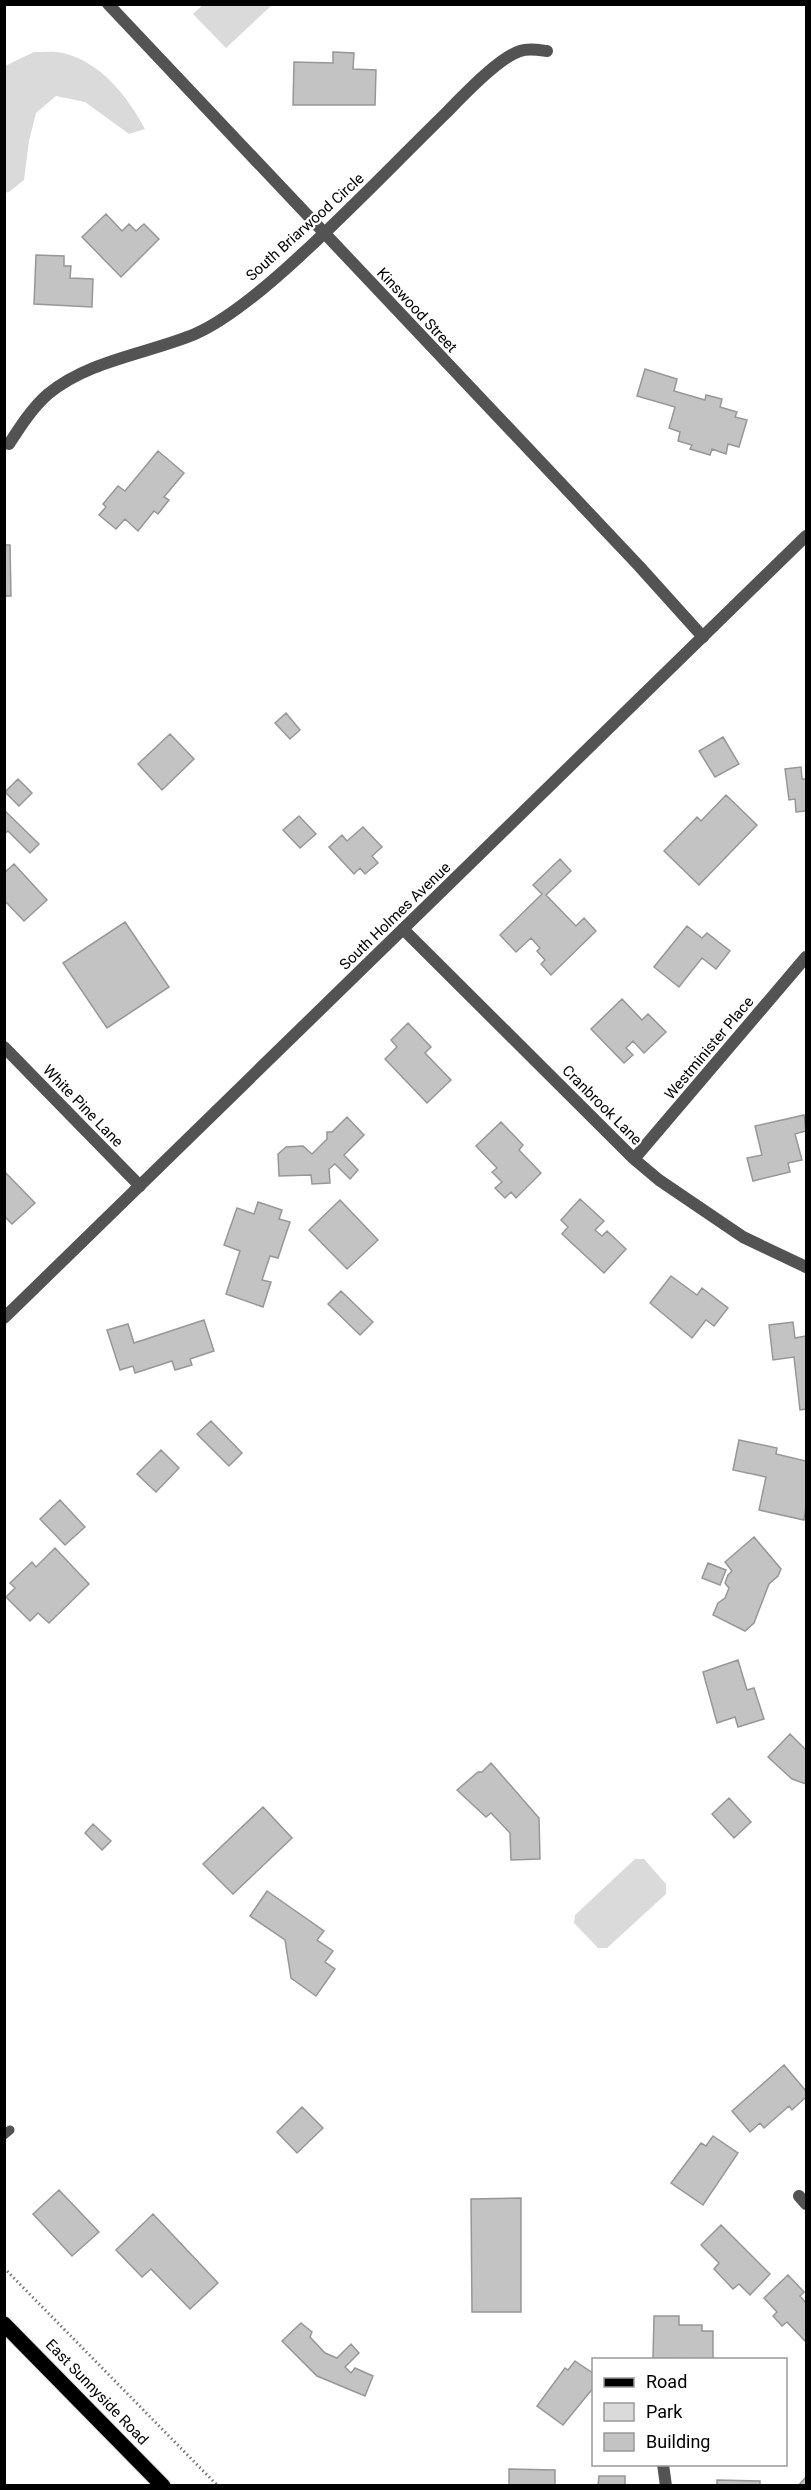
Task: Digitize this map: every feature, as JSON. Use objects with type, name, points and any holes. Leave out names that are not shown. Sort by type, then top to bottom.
[{"type":"main road","name":"East Sunnyside Road","points":[[4,2324],[163,2486]]},
{"type":"street","name":"Kinswood Street","points":[[108,4],[631,557],[703,637]]},
{"type":"street","name":"South Briarwood Circle","points":[[9,444],[26,419],[47,395],[64,384],[94,368],[196,333],[227,315],[291,264],[479,81],[520,51],[537,49],[547,51]]},
{"type":"street","name":"South Holmes Avenue","points":[[4,1318],[807,536]]},
{"type":"street","name":"Cranbrook Lane","points":[[403,929],[634,1159],[659,1180],[743,1238],[807,1267]]},
{"type":"street","name":"Westminister Place","points":[[634,1159],[807,957]]},
{"type":"street","name":"White Pine Lane","points":[[4,1047],[140,1186]]},
{"type":"street","points":[[663,2466],[666,2486]]},
{"type":"path","points":[[4,2268],[218,2486]]},
{"type":"green space","points":[[204,4],[272,5],[226,48],[193,14]]},
{"type":"green space","points":[[34,52],[63,53],[89,64],[122,93],[145,129],[129,134],[85,102],[56,96],[36,113],[29,141],[24,180],[5,193],[5,66]]},
{"type":"green space","points":[[635,1859],[644,1859],[666,1884],[666,1894],[607,1948],[598,1948],[574,1923],[575,1915]]},
{"type":"building","points":[[333,52],[354,53],[353,69],[376,70],[375,105],[293,105],[294,62],[333,63]]},
{"type":"building","points":[[106,214],[122,231],[129,224],[136,231],[144,224],[159,239],[121,277],[82,237]]},
{"type":"building","points":[[36,255],[64,256],[64,266],[71,266],[70,278],[93,279],[92,307],[34,304]]},
{"type":"building","points":[[645,369],[677,379],[674,391],[705,400],[706,395],[722,399],[720,407],[737,412],[735,417],[747,420],[739,447],[728,444],[726,454],[712,449],[710,455],[690,449],[692,445],[678,441],[680,432],[669,428],[675,407],[637,396]]},
{"type":"building","points":[[158,451],[184,473],[164,497],[169,500],[158,514],[154,511],[138,531],[125,519],[116,529],[99,515],[106,507],[103,504],[118,486],[125,491]]},
{"type":"building","points":[[4,545],[10,545],[11,596],[4,596]]},
{"type":"building","points":[[286,713],[300,730],[290,739],[275,723]]},
{"type":"building","points":[[170,734],[194,759],[162,790],[138,764]]},
{"type":"building","points":[[723,737],[739,764],[715,777],[699,751]]},
{"type":"building","points":[[801,767],[802,779],[806,779],[806,811],[796,812],[795,799],[789,800],[785,769]]},
{"type":"building","points":[[18,779],[32,793],[19,806],[5,792]]},
{"type":"building","points":[[726,795],[757,825],[699,885],[664,851],[697,817],[701,821]]},
{"type":"building","points":[[4,810],[39,844],[30,853],[8,831],[4,834]]},
{"type":"building","points":[[299,816],[316,834],[300,848],[283,830]]},
{"type":"building","points":[[363,827],[382,847],[372,856],[378,863],[365,874],[360,868],[354,874],[329,847],[342,835],[347,841]]},
{"type":"building","points":[[560,859],[571,871],[546,895],[576,926],[584,918],[596,931],[551,975],[541,964],[545,960],[537,951],[540,948],[531,938],[516,952],[500,935],[542,894],[533,885]]},
{"type":"building","points":[[14,864],[47,900],[24,921],[4,900],[4,873]]},
{"type":"building","points":[[125,922],[169,987],[107,1028],[63,963]]},
{"type":"building","points":[[687,926],[702,938],[707,933],[730,951],[716,969],[702,958],[679,987],[654,967]]},
{"type":"building","points":[[622,999],[642,1020],[648,1014],[666,1032],[644,1053],[633,1041],[626,1048],[633,1055],[624,1063],[591,1029]]},
{"type":"building","points":[[408,1023],[431,1047],[425,1053],[451,1080],[427,1103],[385,1059],[397,1047],[391,1040]]},
{"type":"building","points":[[804,1115],[806,1131],[795,1134],[802,1160],[788,1163],[790,1172],[753,1181],[747,1158],[762,1155],[755,1126]]},
{"type":"building","points":[[347,1117],[364,1135],[344,1155],[358,1170],[350,1179],[335,1164],[329,1169],[330,1183],[312,1184],[311,1175],[279,1176],[278,1154],[286,1147],[303,1146],[312,1154],[327,1139],[327,1132],[332,1132]]},
{"type":"building","points":[[501,1122],[523,1145],[519,1150],[541,1173],[516,1198],[511,1192],[505,1198],[495,1188],[502,1182],[492,1172],[497,1168],[476,1146]]},
{"type":"building","points":[[4,1171],[35,1203],[12,1224],[4,1216]]},
{"type":"building","points":[[580,1199],[604,1221],[595,1230],[602,1236],[607,1231],[626,1249],[604,1273],[562,1234],[568,1227],[561,1220]]},
{"type":"building","points":[[340,1200],[378,1240],[347,1269],[309,1230]]},
{"type":"building","points":[[258,1202],[282,1210],[279,1219],[290,1222],[278,1258],[270,1256],[262,1280],[271,1282],[263,1307],[226,1294],[240,1251],[224,1245],[237,1208],[254,1214]]},
{"type":"building","points":[[671,1276],[697,1295],[702,1288],[728,1308],[714,1326],[706,1320],[692,1338],[650,1303]]},
{"type":"building","points":[[341,1291],[373,1322],[360,1335],[328,1304]]},
{"type":"building","points":[[204,1320],[214,1351],[190,1359],[192,1365],[175,1370],[172,1361],[135,1373],[133,1366],[120,1370],[107,1330],[128,1324],[134,1343]]},
{"type":"building","points":[[793,1322],[795,1338],[806,1336],[806,1409],[800,1410],[794,1357],[773,1360],[769,1325]]},
{"type":"building","points":[[211,1421],[242,1453],[229,1466],[197,1434]]},
{"type":"building","points":[[739,1440],[777,1448],[776,1454],[806,1461],[804,1520],[759,1510],[766,1477],[733,1470]]},
{"type":"building","points":[[161,1450],[179,1468],[156,1492],[137,1474]]},
{"type":"building","points":[[60,1500],[85,1527],[65,1545],[40,1519]]},
{"type":"building","points":[[754,1537],[781,1569],[778,1576],[769,1584],[754,1623],[745,1631],[713,1615],[718,1603],[725,1598],[729,1588],[725,1583],[732,1571],[725,1562]]},
{"type":"building","points":[[55,1548],[89,1584],[49,1623],[38,1613],[30,1621],[6,1597],[15,1588],[10,1583],[32,1562],[36,1567]]},
{"type":"building","points":[[708,1563],[726,1570],[720,1585],[702,1578]]},
{"type":"building","points":[[738,1660],[747,1690],[754,1688],[764,1719],[738,1727],[735,1717],[717,1723],[703,1672]]},
{"type":"building","points":[[790,1734],[806,1750],[806,1784],[792,1779],[768,1757]]},
{"type":"building","points":[[491,1763],[539,1818],[540,1859],[511,1860],[510,1833],[491,1813],[486,1817],[457,1790]]},
{"type":"building","points":[[729,1798],[751,1822],[734,1838],[712,1814]]},
{"type":"building","points":[[263,1807],[292,1838],[233,1894],[203,1864]]},
{"type":"building","points":[[93,1824],[111,1841],[102,1850],[85,1833]]},
{"type":"building","points":[[267,1891],[324,1931],[317,1940],[333,1951],[325,1962],[335,1969],[316,1996],[291,1978],[285,1940],[250,1916]]},
{"type":"building","points":[[784,2065],[806,2091],[806,2097],[792,2110],[789,2106],[764,2128],[760,2123],[750,2132],[732,2111]]},
{"type":"building","points":[[302,2107],[323,2128],[297,2153],[277,2132]]},
{"type":"building","points":[[713,2136],[738,2153],[703,2205],[671,2183],[701,2143],[706,2146]]},
{"type":"building","points":[[59,2190],[99,2232],[72,2256],[33,2214]]},
{"type":"building","points":[[521,2198],[521,2312],[472,2312],[471,2199]]},
{"type":"building","points":[[153,2214],[218,2283],[190,2309],[151,2269],[142,2277],[116,2250]]},
{"type":"building","points":[[721,2225],[770,2274],[750,2295],[739,2284],[733,2289],[714,2269],[719,2263],[701,2245]]},
{"type":"building","points":[[788,2275],[804,2292],[800,2296],[806,2303],[806,2342],[787,2322],[782,2326],[773,2316],[777,2312],[764,2298]]},
{"type":"building","points":[[654,2316],[679,2316],[679,2325],[702,2325],[702,2331],[713,2331],[713,2358],[653,2358]]},
{"type":"building","points":[[301,2323],[312,2332],[310,2337],[325,2353],[337,2358],[351,2344],[359,2353],[345,2367],[351,2373],[355,2368],[373,2376],[365,2396],[317,2376],[282,2341]]},
{"type":"building","points":[[575,2361],[592,2373],[592,2389],[563,2425],[537,2406],[565,2368],[568,2370]]},
{"type":"building","points":[[509,2469],[555,2470],[555,2486],[509,2486]]},
{"type":"building","points":[[599,2476],[625,2476],[625,2486],[598,2486]]},
{"type":"building","points":[[806,2477],[806,2486],[798,2486]]},
{"type":"building","points":[[717,2480],[760,2481],[760,2486],[717,2486]]}]
